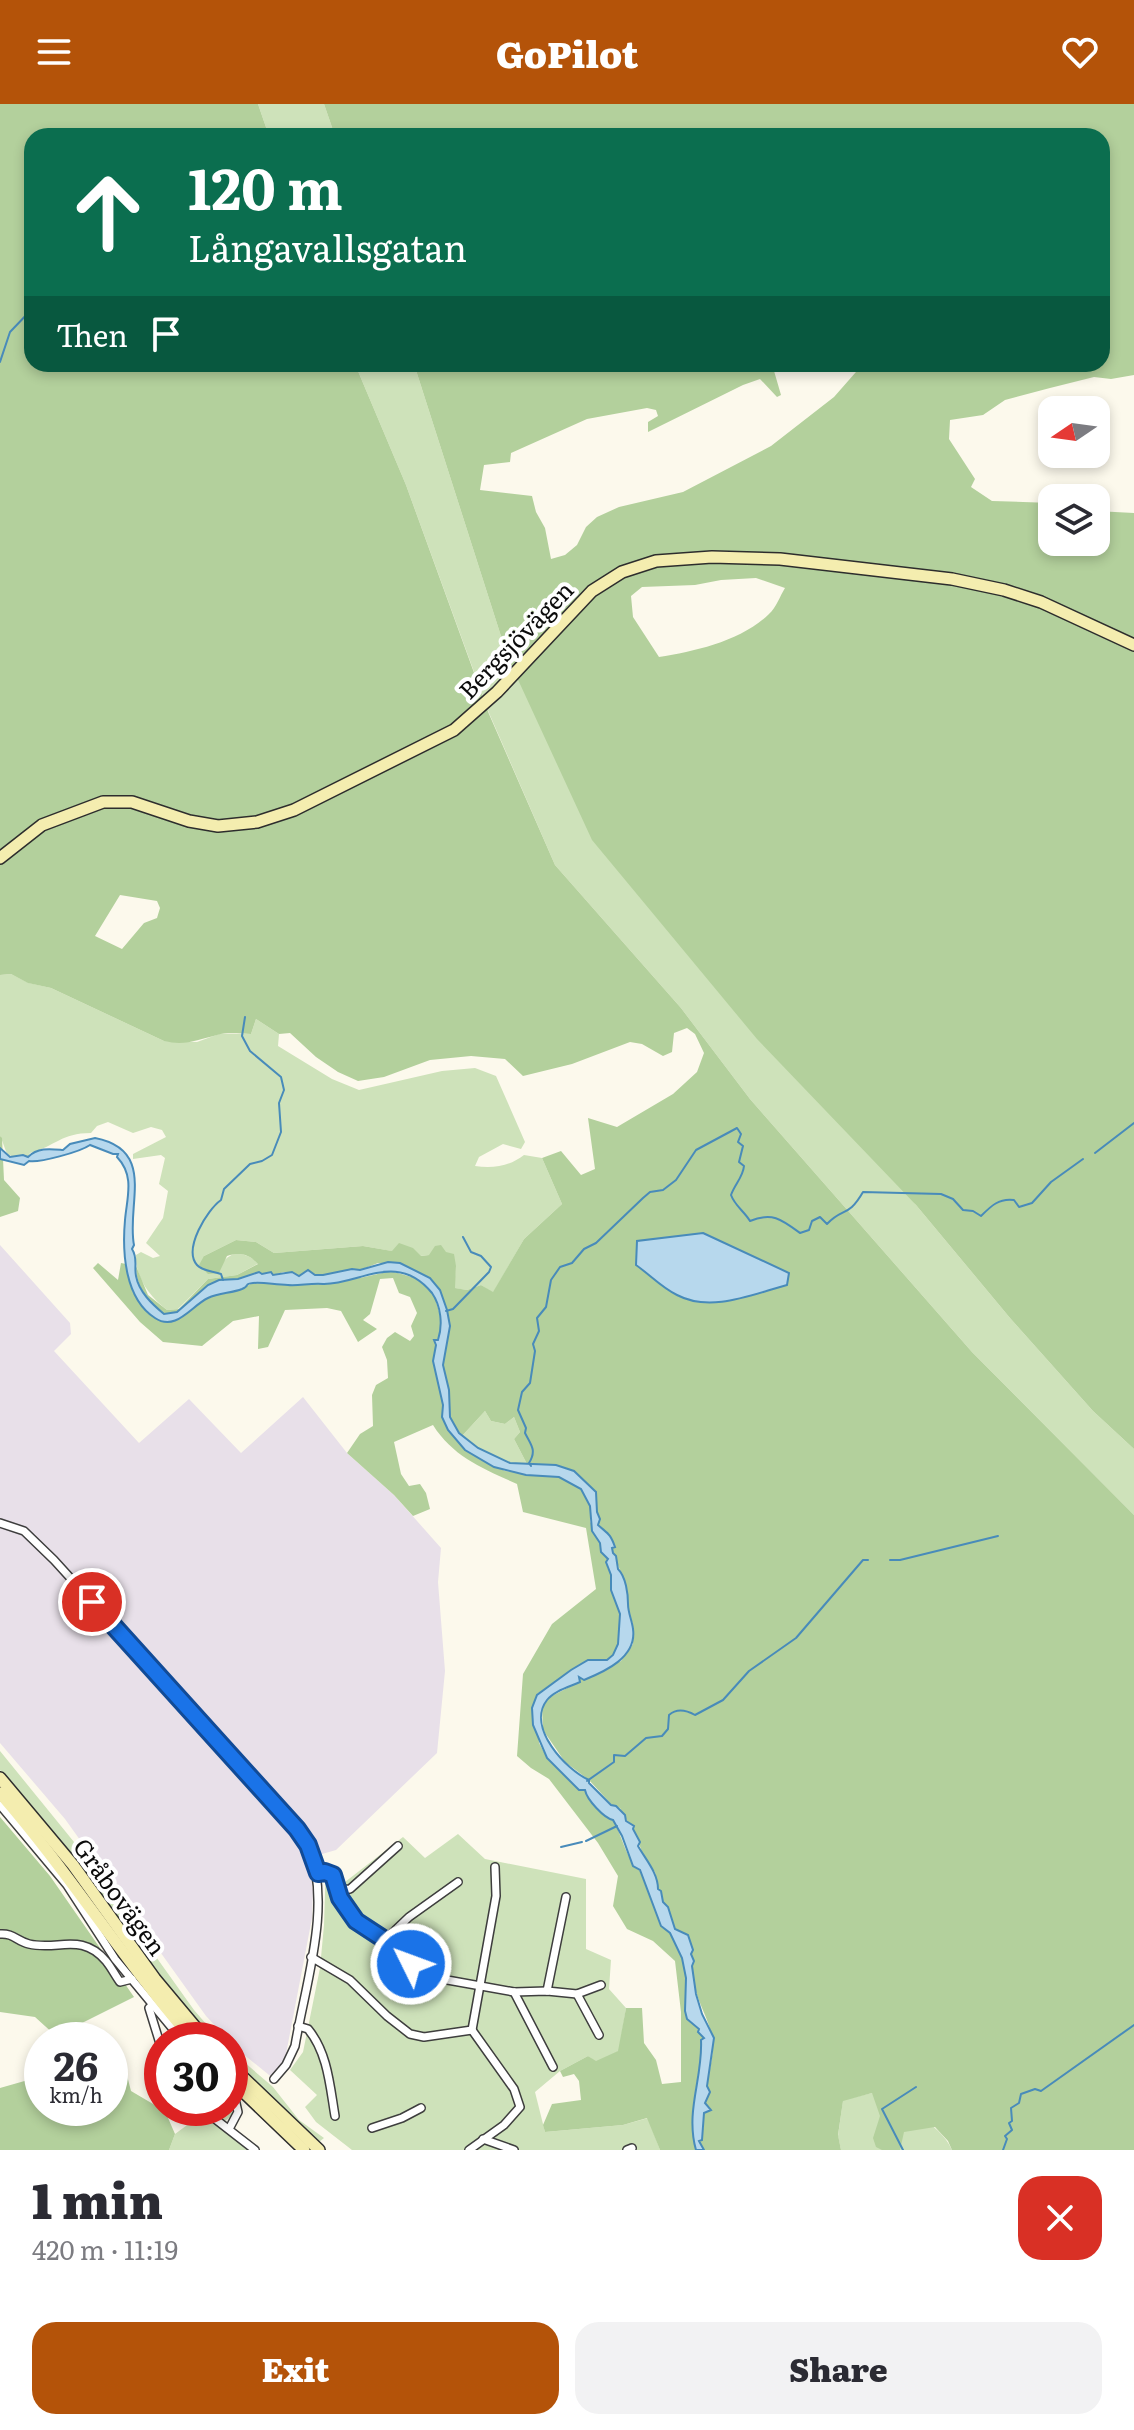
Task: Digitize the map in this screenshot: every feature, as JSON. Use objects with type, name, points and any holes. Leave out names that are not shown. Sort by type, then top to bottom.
[{"type":"main road","name":"Bergsjövägen","points":[[0,858],[42,825],[103,802],[136,803],[189,821],[218,826],[257,822],[294,810],[454,730],[491,697],[592,591],[622,572],[656,561],[712,557],[780,559],[952,579],[1041,602],[1134,645]]},
{"type":"main road","name":"Gråbovägen","points":[[0,1778],[73,1865],[155,1979],[191,2022]]},
{"type":"main road","name":"Gråbovägen","points":[[0,1793],[74,1883],[106,1931],[179,2022]]},
{"type":"main road","points":[[248,2082],[319,2150]]},
{"type":"main road","points":[[248,2096],[304,2150]]},
{"type":"street","points":[[0,1523],[24,1531],[164,1681],[308,1845],[318,1873],[318,1916],[295,2046],[286,2065],[274,2079]]},
{"type":"street","points":[[0,1805],[67,1885],[132,1979],[167,2022]]},
{"type":"street","points":[[338,1890],[350,1889],[398,1846]]},
{"type":"street","points":[[469,2150],[520,2107],[514,2089],[472,2030],[496,1896],[495,1867]]},
{"type":"street","points":[[318,1873],[333,1875],[347,1910],[356,1921],[385,1940],[420,1974],[514,1992],[577,1994],[601,1985]]},
{"type":"street","points":[[385,1940],[409,1917],[458,1882]]},
{"type":"street","points":[[547,1991],[566,1897]]},
{"type":"street","points":[[0,1934],[11,1933],[25,1943],[44,1946],[73,1942],[91,1948],[107,1961],[120,1982],[132,1979]]},
{"type":"street","points":[[311,1957],[350,1980],[410,2034],[424,2037],[472,2030]]},
{"type":"street","points":[[514,1992],[553,2067]]},
{"type":"street","points":[[577,1994],[599,2035]]},
{"type":"street","points":[[152,2005],[149,2008],[153,2022]]},
{"type":"street","points":[[298,2026],[308,2029],[320,2049],[330,2081],[335,2116]]},
{"type":"street","points":[[372,2128],[421,2108]]},
{"type":"street","points":[[225,2126],[255,2150]]},
{"type":"street","points":[[483,2139],[514,2150]]},
{"type":"shaded area","points":[[0,1245],[70,1323],[71,1334],[54,1351],[139,1443],[189,1399],[241,1453],[303,1397],[347,1453],[394,1495],[441,1548],[438,1582],[445,1671],[437,1753],[336,1850],[308,1858],[313,1890],[312,1918],[286,2054],[274,2079],[248,2058],[248,2022],[212,2022],[206,2016],[65,1819],[0,1743]]},
{"type":"green space","points":[[0,104],[258,104],[266,128],[24,128],[24,372],[358,372],[406,485],[489,714],[555,865],[681,1008],[750,1099],[972,1352],[1134,1515],[1134,2150],[952,2150],[935,2127],[904,2132],[900,2150],[882,2150],[876,2147],[873,2138],[880,2116],[872,2093],[843,2101],[838,2135],[841,2150],[704,2150],[699,2140],[704,2113],[710,2110],[704,2103],[709,2089],[713,2044],[694,1984],[688,1935],[675,1929],[658,1889],[655,1872],[646,1863],[637,1838],[620,1808],[612,1805],[589,1780],[565,1762],[543,1730],[542,1708],[548,1698],[579,1682],[579,1676],[589,1678],[621,1661],[633,1644],[626,1585],[604,1530],[598,1525],[596,1492],[574,1471],[556,1465],[527,1464],[514,1439],[520,1432],[514,1417],[505,1424],[491,1421],[485,1411],[462,1436],[453,1424],[448,1408],[450,1399],[443,1365],[450,1327],[440,1290],[400,1263],[378,1263],[360,1270],[323,1275],[299,1276],[284,1272],[273,1275],[271,1272],[219,1280],[208,1285],[177,1312],[164,1314],[148,1299],[141,1287],[136,1266],[148,1295],[167,1310],[179,1309],[208,1279],[237,1275],[258,1264],[248,1256],[236,1254],[227,1256],[219,1273],[208,1274],[199,1265],[204,1256],[236,1240],[256,1242],[274,1253],[363,1246],[392,1251],[399,1243],[413,1248],[421,1256],[429,1255],[435,1246],[441,1245],[446,1252],[454,1254],[455,1288],[467,1290],[481,1285],[493,1292],[524,1239],[562,1204],[542,1158],[561,1151],[581,1175],[595,1169],[588,1118],[617,1127],[673,1094],[697,1072],[704,1053],[695,1034],[687,1028],[674,1033],[672,1052],[663,1056],[642,1044],[630,1042],[572,1064],[523,1076],[505,1059],[471,1056],[430,1060],[384,1077],[358,1081],[316,1057],[290,1033],[279,1034],[256,1019],[251,1034],[225,1034],[191,1042],[164,1041],[51,988],[28,983],[11,974],[0,975]],"holes":[[[120,895],[157,901],[160,908],[157,918],[144,923],[122,949],[95,936]],[[703,1233],[702,1302],[678,1296],[636,1265]]]},
{"type":"green space","points":[[258,104],[324,104],[332,128],[266,128]]},
{"type":"green space","points":[[324,104],[1134,104],[1134,375],[1111,379],[1094,377],[1005,400],[983,415],[950,420],[949,439],[975,479],[971,487],[992,501],[1038,503],[1038,556],[1110,556],[1110,512],[1134,513],[1134,1449],[1093,1411],[916,1205],[757,1039],[592,840],[508,658],[417,372],[774,372],[781,395],[777,397],[760,379],[648,432],[648,422],[658,416],[656,410],[647,408],[587,419],[511,453],[510,462],[484,465],[480,490],[532,496],[545,528],[551,559],[565,555],[577,545],[586,527],[597,517],[619,507],[683,492],[771,446],[834,397],[856,372],[1110,372],[1110,128],[332,128]],"holes":[[[756,578],[785,588],[771,611],[758,623],[732,638],[659,657],[633,617],[631,596],[642,587]]]},
{"type":"green space","points":[[358,372],[417,372],[508,658],[916,1205],[1093,1411],[1134,1449],[1134,1515],[972,1352],[750,1099],[681,1008],[555,865],[489,713],[406,485]]},
{"type":"green space","points":[[11,974],[29,983],[51,988],[164,1041],[197,1042],[219,1034],[251,1034],[256,1019],[279,1034],[278,1046],[332,1079],[359,1090],[442,1071],[475,1068],[496,1076],[525,1142],[521,1149],[503,1144],[479,1157],[475,1166],[501,1166],[524,1155],[542,1158],[562,1204],[524,1239],[493,1293],[481,1285],[467,1290],[454,1288],[456,1266],[429,1255],[363,1246],[274,1253],[256,1242],[236,1240],[204,1256],[222,1264],[230,1256],[239,1254],[259,1263],[237,1275],[208,1279],[178,1309],[167,1310],[144,1286],[136,1263],[136,1255],[141,1252],[153,1258],[160,1256],[146,1243],[163,1218],[168,1191],[159,1184],[165,1158],[161,1155],[133,1159],[133,1154],[166,1137],[162,1130],[151,1127],[133,1133],[108,1122],[97,1126],[91,1133],[65,1137],[30,1153],[28,1157],[10,1155],[6,1151],[0,1136],[0,975]]},
{"type":"green space","points":[[0,1136],[4,1180],[20,1198],[18,1211],[0,1217]]},
{"type":"green space","points":[[98,1263],[118,1280],[121,1263],[126,1264],[133,1293],[160,1321],[175,1320],[209,1297],[242,1289],[252,1283],[325,1284],[391,1271],[415,1278],[429,1289],[440,1315],[440,1335],[433,1361],[443,1405],[442,1417],[448,1430],[465,1450],[505,1471],[559,1477],[581,1489],[590,1506],[590,1521],[612,1575],[611,1590],[620,1614],[618,1644],[607,1660],[588,1660],[537,1694],[539,1743],[547,1758],[579,1790],[585,1789],[588,1798],[600,1812],[613,1819],[628,1855],[640,1871],[661,1926],[670,1933],[682,1958],[686,2007],[704,2038],[701,2040],[692,2123],[696,2150],[660,2150],[647,2118],[623,2125],[545,2132],[543,2125],[552,2104],[581,2100],[579,2081],[574,2074],[563,2077],[560,2071],[588,2056],[596,2061],[618,2051],[626,2008],[642,2008],[644,2043],[656,2060],[662,2084],[681,2082],[681,2012],[675,1961],[653,1941],[627,1929],[613,1906],[618,1876],[598,1843],[549,1779],[517,1756],[523,1674],[552,1624],[596,1589],[586,1528],[523,1512],[517,1484],[460,1454],[433,1425],[394,1442],[401,1474],[409,1486],[420,1484],[426,1493],[430,1509],[413,1516],[347,1453],[360,1434],[373,1426],[372,1395],[376,1385],[388,1378],[387,1360],[382,1347],[387,1338],[395,1332],[410,1341],[414,1336],[411,1326],[417,1313],[410,1297],[399,1293],[393,1278],[380,1279],[370,1314],[363,1320],[377,1329],[358,1342],[341,1311],[327,1308],[285,1310],[268,1347],[258,1349],[259,1316],[233,1321],[202,1346],[163,1342],[140,1322],[93,1268]]},
{"type":"green space","points":[[485,1411],[491,1421],[505,1424],[514,1417],[520,1432],[514,1439],[527,1464],[510,1463],[493,1456],[462,1436]]},
{"type":"green space","points":[[0,1751],[74,1842],[204,2022],[198,2022],[185,2007],[55,1836],[0,1770]]},
{"type":"green space","points":[[0,1817],[50,1876],[134,1997],[84,2022],[41,2022],[35,2017],[0,2012]]},
{"type":"green space","points":[[458,1834],[485,1859],[586,1879],[586,1949],[611,1960],[609,1989],[626,2008],[619,2051],[596,2062],[588,2056],[560,2071],[535,2092],[545,2132],[623,2125],[648,2118],[660,2150],[352,2150],[316,2122],[305,2107],[317,2095],[290,2070],[303,2052],[320,1968],[326,1862],[345,1882],[403,1837],[425,1858]]},
{"type":"green space","points":[[248,2065],[273,2087],[299,2120],[324,2138],[319,2142],[248,2076]]},
{"type":"green space","points":[[128,2079],[131,2091],[144,2099],[144,2126],[172,2126],[175,2134],[169,2150],[0,2150],[0,2088],[24,2081],[24,2126],[128,2126]]},
{"type":"green space","points":[[872,2093],[928,2123],[952,2150],[841,2150],[838,2136],[843,2100]]},
{"type":"green space","points":[[186,2126],[228,2126],[259,2150],[169,2150],[175,2134]]},
{"type":"water","points":[[95,1138],[114,1144],[126,1154],[132,1167],[135,1181],[132,1249],[136,1276],[143,1292],[164,1314],[177,1312],[208,1285],[219,1280],[238,1279],[259,1272],[271,1272],[273,1275],[292,1272],[299,1276],[308,1270],[315,1275],[323,1275],[388,1262],[400,1263],[430,1278],[440,1290],[447,1310],[450,1326],[443,1365],[449,1390],[450,1417],[459,1433],[478,1448],[510,1463],[556,1465],[574,1471],[596,1492],[598,1525],[612,1539],[615,1547],[612,1548],[613,1553],[626,1586],[633,1639],[630,1648],[618,1662],[584,1680],[579,1677],[580,1682],[550,1697],[542,1711],[541,1722],[545,1735],[560,1757],[589,1780],[634,1826],[640,1842],[638,1846],[654,1872],[675,1929],[688,1935],[693,1950],[696,1994],[714,2038],[707,2086],[710,2092],[705,2103],[711,2110],[704,2113],[702,2140],[699,2141],[704,2150],[696,2150],[692,2122],[701,2040],[704,2038],[687,2019],[682,1958],[670,1933],[661,1926],[640,1870],[633,1866],[613,1820],[601,1812],[585,1790],[579,1790],[547,1758],[533,1725],[532,1708],[537,1695],[588,1660],[607,1660],[618,1644],[620,1614],[611,1590],[608,1559],[601,1552],[600,1543],[592,1531],[590,1506],[581,1489],[559,1477],[526,1475],[494,1467],[465,1450],[448,1430],[442,1417],[443,1405],[433,1361],[434,1340],[438,1340],[440,1328],[439,1310],[432,1293],[419,1280],[405,1274],[378,1273],[323,1284],[250,1283],[242,1289],[208,1298],[177,1320],[170,1322],[155,1318],[137,1299],[128,1274],[124,1233],[128,1179],[118,1154],[90,1145],[24,1165],[0,1159],[0,1148],[10,1157],[28,1157],[40,1150],[63,1150],[70,1144]]},
{"type":"water","points":[[703,1233],[789,1273],[787,1285],[732,1300],[704,1302],[671,1292],[636,1265],[637,1241]]},
{"type":"waterway","points":[[0,362],[10,332],[24,317]]},
{"type":"waterway","points":[[223,1280],[221,1274],[199,1267],[193,1258],[198,1230],[221,1200],[224,1189],[250,1164],[272,1155],[281,1132],[279,1103],[284,1090],[281,1077],[250,1051],[242,1036],[245,1017]]},
{"type":"waterway","points":[[1095,1153],[1134,1123]]},
{"type":"waterway","points":[[531,1466],[532,1448],[518,1410],[522,1392],[530,1383],[535,1351],[533,1344],[539,1331],[537,1318],[546,1307],[551,1280],[560,1267],[572,1263],[650,1192],[663,1190],[676,1180],[696,1150],[737,1128],[741,1134],[738,1142],[743,1146],[739,1162],[744,1166],[731,1195],[733,1199],[750,1221],[776,1218],[800,1233],[809,1230],[812,1221],[820,1217],[827,1224],[853,1206],[863,1192],[941,1194],[953,1199],[963,1210],[981,1216],[1004,1200],[1014,1200],[1019,1207],[1032,1203],[1051,1182],[1083,1159]]},
{"type":"waterway","points":[[446,1311],[453,1309],[491,1267],[481,1256],[471,1252],[463,1237]]},
{"type":"waterway","points":[[890,1560],[998,1536]]},
{"type":"waterway","points":[[587,1781],[614,1762],[614,1755],[625,1756],[646,1738],[662,1736],[668,1729],[669,1715],[675,1711],[695,1715],[723,1700],[749,1671],[796,1638],[863,1560],[868,1560]]},
{"type":"waterway","points":[[586,1841],[617,1826]]},
{"type":"waterway","points":[[561,1847],[582,1842]]},
{"type":"waterway","points":[[1003,2150],[1007,2139],[1005,2136],[1012,2130],[1009,2123],[1012,2121],[1011,2108],[1019,2103],[1021,2094],[1035,2089],[1041,2091],[1134,2025]]},
{"type":"waterway","points":[[903,2150],[882,2109],[916,2087]]},
{"type":"route","points":[[92,1602],[297,1829],[308,1845],[318,1873],[333,1875],[340,1898],[356,1921],[385,1940],[411,1964]]}]
